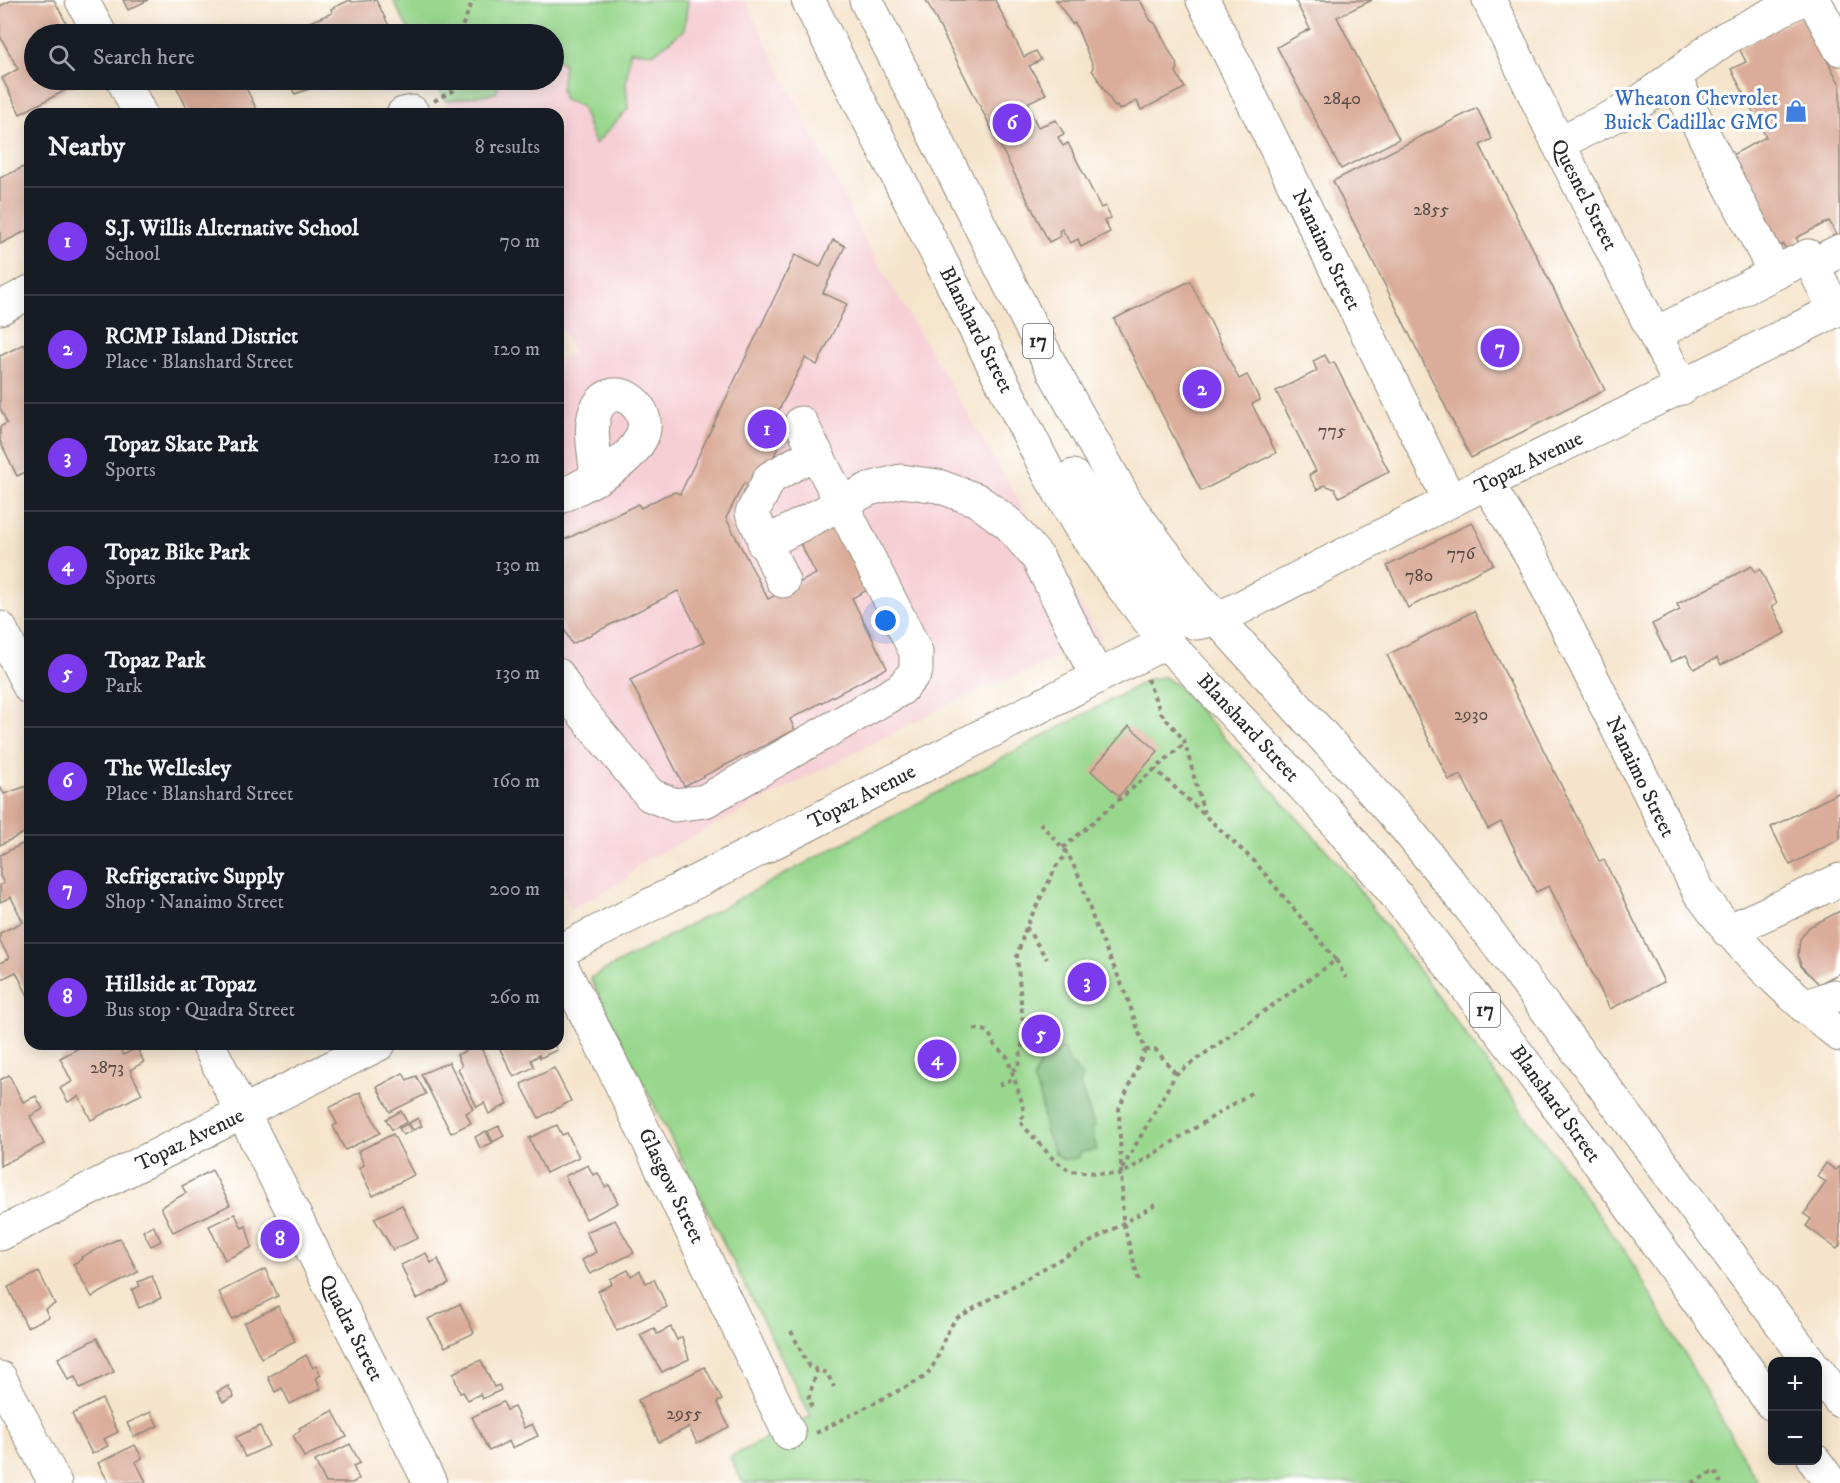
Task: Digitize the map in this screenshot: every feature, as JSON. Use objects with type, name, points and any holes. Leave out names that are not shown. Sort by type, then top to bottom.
[{"type":"street","points":[[82,0],[95,24]]},
{"type":"street","name":"Blanshard Street","points":[[808,0],[1050,476],[1080,526],[1167,642],[1324,808],[1397,896],[1574,1128],[1768,1397]]},
{"type":"street","name":"17","points":[[866,0],[1096,452],[1128,505],[1162,553],[1218,620],[1397,818],[1475,914],[1806,1357]]},
{"type":"street","name":"Nanaimo Street","points":[[1203,0],[1450,501]]},
{"type":"street","name":"Quesnel Street","points":[[1489,0],[1558,143],[1682,388]]},
{"type":"street","points":[[1558,143],[1633,107],[1726,38],[1800,0]]},
{"type":"street","points":[[1814,0],[1840,49]]},
{"type":"street","points":[[1674,77],[1775,273]]},
{"type":"street","points":[[128,90],[137,108]]},
{"type":"street","points":[[1655,334],[1808,256],[1826,258],[1838,309]]},
{"type":"street","points":[[0,308],[24,295]]},
{"type":"street","name":"Topaz Avenue","points":[[1218,620],[1450,501],[1838,309]]},
{"type":"street","points":[[1007,392],[1126,550],[1182,617],[1196,623],[1218,620]]},
{"type":"street","points":[[564,686],[572,700],[650,795],[675,805],[705,801],[901,689],[916,671],[916,652],[801,423]]},
{"type":"street","points":[[783,581],[764,544],[752,513],[770,478],[816,452]]},
{"type":"street","points":[[564,495],[597,478]]},
{"type":"street","points":[[764,544],[869,489],[901,481],[938,486],[977,500],[1009,524],[1038,558],[1097,677]]},
{"type":"street","name":"Nanaimo Street","points":[[1487,483],[1532,557],[1685,868],[1728,931],[1760,967],[1819,1001],[1840,1035]]},
{"type":"street","points":[[0,628],[24,676]]},
{"type":"street","name":"Topaz Avenue","points":[[564,949],[1167,642]]},
{"type":"street","points":[[1728,931],[1840,880]]},
{"type":"street","name":"Glasgow Street","points":[[564,971],[798,1423]]},
{"type":"street","name":"Quadra Street","points":[[211,1050],[430,1483]]},
{"type":"street","name":"Topaz Avenue","points":[[0,1234],[367,1050]]},
{"type":"street","points":[[0,1378],[55,1483]]},
{"type":"street","points":[[1817,1465],[1831,1483]]},
{"type":"path","points":[[463,24],[473,0]]},
{"type":"path","points":[[1136,657],[1161,713],[1185,743],[1206,817]]},
{"type":"path","points":[[1063,848],[1185,743]]},
{"type":"path","points":[[1155,769],[1255,862],[1336,960],[1346,978]]},
{"type":"path","points":[[1040,823],[1068,854],[1096,927],[1126,994],[1145,1050],[1119,1109],[1122,1169]]},
{"type":"path","points":[[1012,1070],[1018,1068],[1024,1035],[1016,967],[1026,927],[1058,862],[1068,854]]},
{"type":"path","points":[[1026,927],[1047,959]]},
{"type":"path","points":[[1139,1281],[1123,1222],[1120,1175],[1176,1074],[1336,960]]},
{"type":"path","points":[[1024,1035],[1045,1022]]},
{"type":"path","points":[[974,1029],[988,1031],[996,1048],[1006,1054],[1024,1113],[1020,1122],[1054,1160],[1070,1171],[1120,1175],[1254,1091]]},
{"type":"path","points":[[1145,1050],[1156,1050],[1176,1074]]},
{"type":"path","points":[[999,1085],[1014,1079]]},
{"type":"path","points":[[798,1423],[923,1378],[934,1368],[948,1329],[957,1318],[1155,1205]]},
{"type":"path","points":[[791,1331],[809,1367],[827,1372],[834,1387]]},
{"type":"path","points":[[798,1423],[817,1370]]},
{"type":"path","points":[[1692,1483],[1715,1471],[1721,1483]]},
{"type":"shaded area","points":[[393,0],[745,0],[866,242],[1102,639],[953,702],[637,865],[626,880],[571,909],[564,892],[564,357],[573,352],[564,334],[564,108],[449,108],[439,90],[564,90],[564,24],[406,24]]},
{"type":"green space","points":[[393,0],[688,0],[684,30],[654,53],[630,51],[626,83],[628,109],[595,144],[581,106],[564,100],[561,90],[564,90],[564,24],[406,24]]},
{"type":"green space","points":[[439,90],[497,90],[496,93],[445,101]]},
{"type":"green space","points":[[1164,677],[1177,685],[1347,873],[1627,1254],[1758,1483],[743,1483],[730,1457],[811,1416],[590,978],[1150,679]]},
{"type":"green space","points":[[1043,1038],[1052,1041],[1054,1047],[1065,1050],[1068,1060],[1082,1077],[1080,1086],[1095,1127],[1092,1129],[1097,1150],[1081,1152],[1079,1157],[1063,1160],[1055,1153],[1045,1130],[1040,1094],[1033,1081],[1040,1062],[1030,1044]]},
{"type":"building","points":[[12,0],[54,0],[67,24],[24,24],[24,90],[66,90],[31,108],[24,108],[24,112],[20,114],[2,78],[18,69],[0,36],[0,6]]},
{"type":"building","points":[[123,0],[148,0],[128,10]]},
{"type":"building","points":[[350,0],[352,2],[376,0],[388,24],[304,24],[332,13],[331,9]]},
{"type":"building","points":[[926,0],[995,0],[1024,57],[1036,51],[1041,60],[1029,66],[1046,94],[1029,102],[1028,107],[1038,127],[1056,120],[1064,134],[1058,137],[1063,146],[1068,143],[1101,208],[1105,206],[1111,218],[1104,221],[1110,232],[1081,247],[1078,239],[1070,243],[1062,229],[1059,231],[1061,236],[1049,242]]},
{"type":"building","points":[[1056,0],[1140,0],[1178,67],[1176,72],[1185,88],[1141,110],[1137,101],[1119,110],[1092,70],[1093,66],[1075,23],[1072,24]]},
{"type":"building","points":[[1295,0],[1372,0],[1337,17],[1399,139],[1341,169],[1277,47],[1310,29]]},
{"type":"building","name":"Wheaton Chevrolet Buick Cadillac GMC","points":[[1804,15],[1840,85],[1840,240],[1829,221],[1796,238],[1802,248],[1789,255],[1783,244],[1777,248],[1730,156],[1766,137],[1731,69],[1746,62],[1739,48]]},
{"type":"building","points":[[178,90],[247,90],[256,108],[187,108]]},
{"type":"building","points":[[293,90],[306,90],[295,94]]},
{"type":"building","points":[[1477,108],[1492,139],[1480,145],[1605,390],[1471,458],[1333,181]]},
{"type":"building","points":[[24,167],[24,232],[0,244],[0,178]]},
{"type":"building","points":[[833,240],[845,246],[823,293],[847,304],[817,365],[805,358],[773,422],[787,429],[758,489],[744,483],[726,518],[768,599],[816,574],[797,537],[836,517],[871,588],[852,598],[887,668],[790,719],[795,730],[684,786],[630,680],[704,642],[678,591],[572,644],[564,629],[564,540],[638,504],[641,508],[675,492],[680,494],[795,255],[820,267]]},
{"type":"building","points":[[1190,281],[1239,379],[1247,375],[1260,400],[1252,404],[1276,453],[1201,491],[1114,319]]},
{"type":"building","points":[[24,344],[24,473],[17,476],[0,441],[0,427],[7,423],[0,408],[0,356]]},
{"type":"building","points":[[1325,355],[1330,364],[1334,362],[1389,472],[1339,497],[1335,489],[1325,485],[1317,490],[1309,475],[1316,471],[1276,391],[1317,371],[1313,361]]},
{"type":"building","points":[[1472,522],[1493,564],[1408,608],[1387,566]]},
{"type":"building","points":[[1752,566],[1755,572],[1760,569],[1777,603],[1772,606],[1786,633],[1721,665],[1717,658],[1694,669],[1686,655],[1671,662],[1652,624],[1680,610],[1677,604]]},
{"type":"building","points":[[1474,611],[1599,861],[1604,860],[1664,982],[1610,1009],[1549,886],[1536,892],[1501,822],[1488,829],[1461,775],[1449,780],[1387,655]]},
{"type":"building","points":[[1129,726],[1158,751],[1119,796],[1091,771]]},
{"type":"building","points":[[0,786],[4,794],[24,787],[24,833],[0,845]]},
{"type":"building","points":[[1840,792],[1840,839],[1790,865],[1771,827]]},
{"type":"building","points":[[24,843],[24,988],[16,972],[2,979],[0,974],[0,963],[9,958],[0,941],[0,933],[23,922],[11,897],[0,902],[0,885],[4,883],[0,876],[0,855]]},
{"type":"building","points":[[1840,911],[1840,973],[1819,984],[1801,966],[1798,956],[1800,939],[1809,927]]},
{"type":"building","points":[[75,1050],[120,1050],[123,1055],[138,1050],[144,1062],[130,1070],[142,1094],[91,1120],[79,1096],[68,1102],[60,1088],[72,1082],[60,1058]]},
{"type":"building","points":[[467,1050],[482,1050],[508,1104],[489,1114],[484,1103],[477,1107],[458,1069],[462,1066],[457,1055]]},
{"type":"building","points":[[500,1050],[557,1050],[531,1060],[534,1067],[514,1077]]},
{"type":"building","points":[[449,1062],[473,1109],[466,1113],[471,1123],[451,1133],[421,1074]]},
{"type":"building","points":[[554,1068],[571,1101],[539,1118],[521,1084]]},
{"type":"building","points":[[403,1073],[407,1080],[416,1076],[426,1094],[390,1112],[377,1087]]},
{"type":"building","points":[[9,1075],[23,1102],[36,1096],[43,1109],[30,1116],[44,1144],[0,1166],[0,1080]]},
{"type":"building","points":[[360,1092],[380,1133],[345,1150],[333,1126],[337,1124],[329,1108]]},
{"type":"building","points":[[401,1111],[407,1122],[392,1130],[386,1119]]},
{"type":"building","points":[[418,1118],[422,1126],[413,1130],[409,1123]]},
{"type":"building","points":[[407,1124],[411,1131],[403,1135],[399,1128]]},
{"type":"building","points":[[557,1125],[562,1135],[567,1133],[579,1157],[546,1173],[529,1138]]},
{"type":"building","points":[[499,1126],[504,1136],[493,1142],[488,1131]]},
{"type":"building","points":[[486,1131],[492,1143],[480,1148],[475,1137]]},
{"type":"building","points":[[393,1134],[414,1175],[373,1196],[359,1168],[364,1165],[358,1151]]},
{"type":"building","points":[[1826,1163],[1836,1170],[1840,1166],[1840,1245],[1837,1249],[1806,1226],[1811,1219],[1804,1214],[1826,1182],[1817,1176]]},
{"type":"building","points":[[588,1165],[593,1175],[598,1173],[605,1187],[609,1185],[618,1203],[586,1219],[565,1176]]},
{"type":"building","points":[[212,1170],[230,1205],[173,1232],[161,1207],[186,1193],[182,1186]]},
{"type":"building","points":[[402,1205],[418,1238],[393,1250],[374,1218]]},
{"type":"building","points":[[235,1214],[242,1228],[246,1226],[252,1247],[225,1260],[209,1226]]},
{"type":"building","points":[[615,1220],[634,1253],[590,1274],[582,1260],[596,1252],[586,1232]]},
{"type":"building","points":[[153,1225],[161,1241],[151,1246],[143,1231]]},
{"type":"building","points":[[120,1238],[138,1272],[92,1297],[73,1264],[82,1259],[81,1257]]},
{"type":"building","points":[[426,1253],[431,1263],[438,1259],[449,1284],[416,1299],[401,1265]]},
{"type":"building","points":[[265,1269],[278,1296],[232,1319],[219,1292]]},
{"type":"building","points":[[628,1270],[631,1276],[640,1271],[646,1283],[654,1279],[667,1307],[617,1331],[598,1291],[612,1284],[610,1279]]},
{"type":"building","points":[[39,1272],[55,1304],[45,1309],[49,1317],[27,1327],[8,1287]]},
{"type":"building","points":[[152,1276],[161,1298],[139,1308],[132,1290],[140,1286],[138,1282]]},
{"type":"building","points":[[460,1304],[474,1333],[445,1347],[428,1319]]},
{"type":"building","points":[[278,1306],[295,1341],[261,1358],[244,1323]]},
{"type":"building","points":[[671,1327],[677,1340],[682,1337],[689,1359],[662,1372],[640,1335],[654,1328],[657,1334]]},
{"type":"building","points":[[97,1338],[114,1372],[80,1388],[75,1377],[68,1380],[58,1358]]},
{"type":"building","points":[[306,1355],[313,1368],[316,1366],[321,1375],[316,1378],[321,1389],[290,1404],[282,1388],[275,1392],[268,1377]]},
{"type":"building","points":[[481,1360],[494,1387],[499,1385],[501,1390],[482,1399],[480,1394],[468,1400],[463,1392],[460,1393],[453,1373]]},
{"type":"building","points":[[705,1367],[722,1400],[717,1402],[729,1427],[697,1443],[689,1427],[659,1442],[638,1400]]},
{"type":"building","points":[[228,1386],[234,1397],[223,1402],[217,1392]]},
{"type":"building","points":[[102,1399],[118,1432],[104,1439],[108,1446],[92,1454],[72,1414]]},
{"type":"building","points":[[503,1402],[507,1410],[514,1407],[524,1428],[532,1424],[538,1436],[512,1448],[509,1441],[489,1451],[472,1417]]},
{"type":"building","points":[[333,1411],[347,1437],[304,1457],[293,1435],[301,1430],[299,1428]]},
{"type":"building","points":[[151,1412],[158,1426],[134,1437],[127,1423]]},
{"type":"building","points":[[260,1426],[269,1446],[245,1457],[236,1437]]},
{"type":"building","points":[[350,1444],[360,1463],[353,1466],[359,1479],[352,1483],[326,1483],[315,1461]]},
{"type":"building","points":[[135,1445],[142,1458],[136,1462],[146,1482],[109,1483],[98,1463]]},
{"type":"place","name":"Wheaton Chevrolet Buick Cadillac GMC","points":[[1796,111]]},
{"type":"place","name":"The Wellesley","points":[[1012,123]]},
{"type":"place","name":"Refrigerative Supply","points":[[1500,348]]},
{"type":"place","name":"RCMP Island District","points":[[1202,389]]},
{"type":"place","name":"S.J. Willis Alternative School","points":[[767,429]]},
{"type":"place","name":"Topaz Skate Park","points":[[1087,982]]},
{"type":"place","name":"Topaz Park","points":[[1041,1034]]},
{"type":"place","name":"Topaz Bike Park","points":[[937,1059]]},
{"type":"place","name":"Hillside at Topaz","points":[[280,1239]]}]
